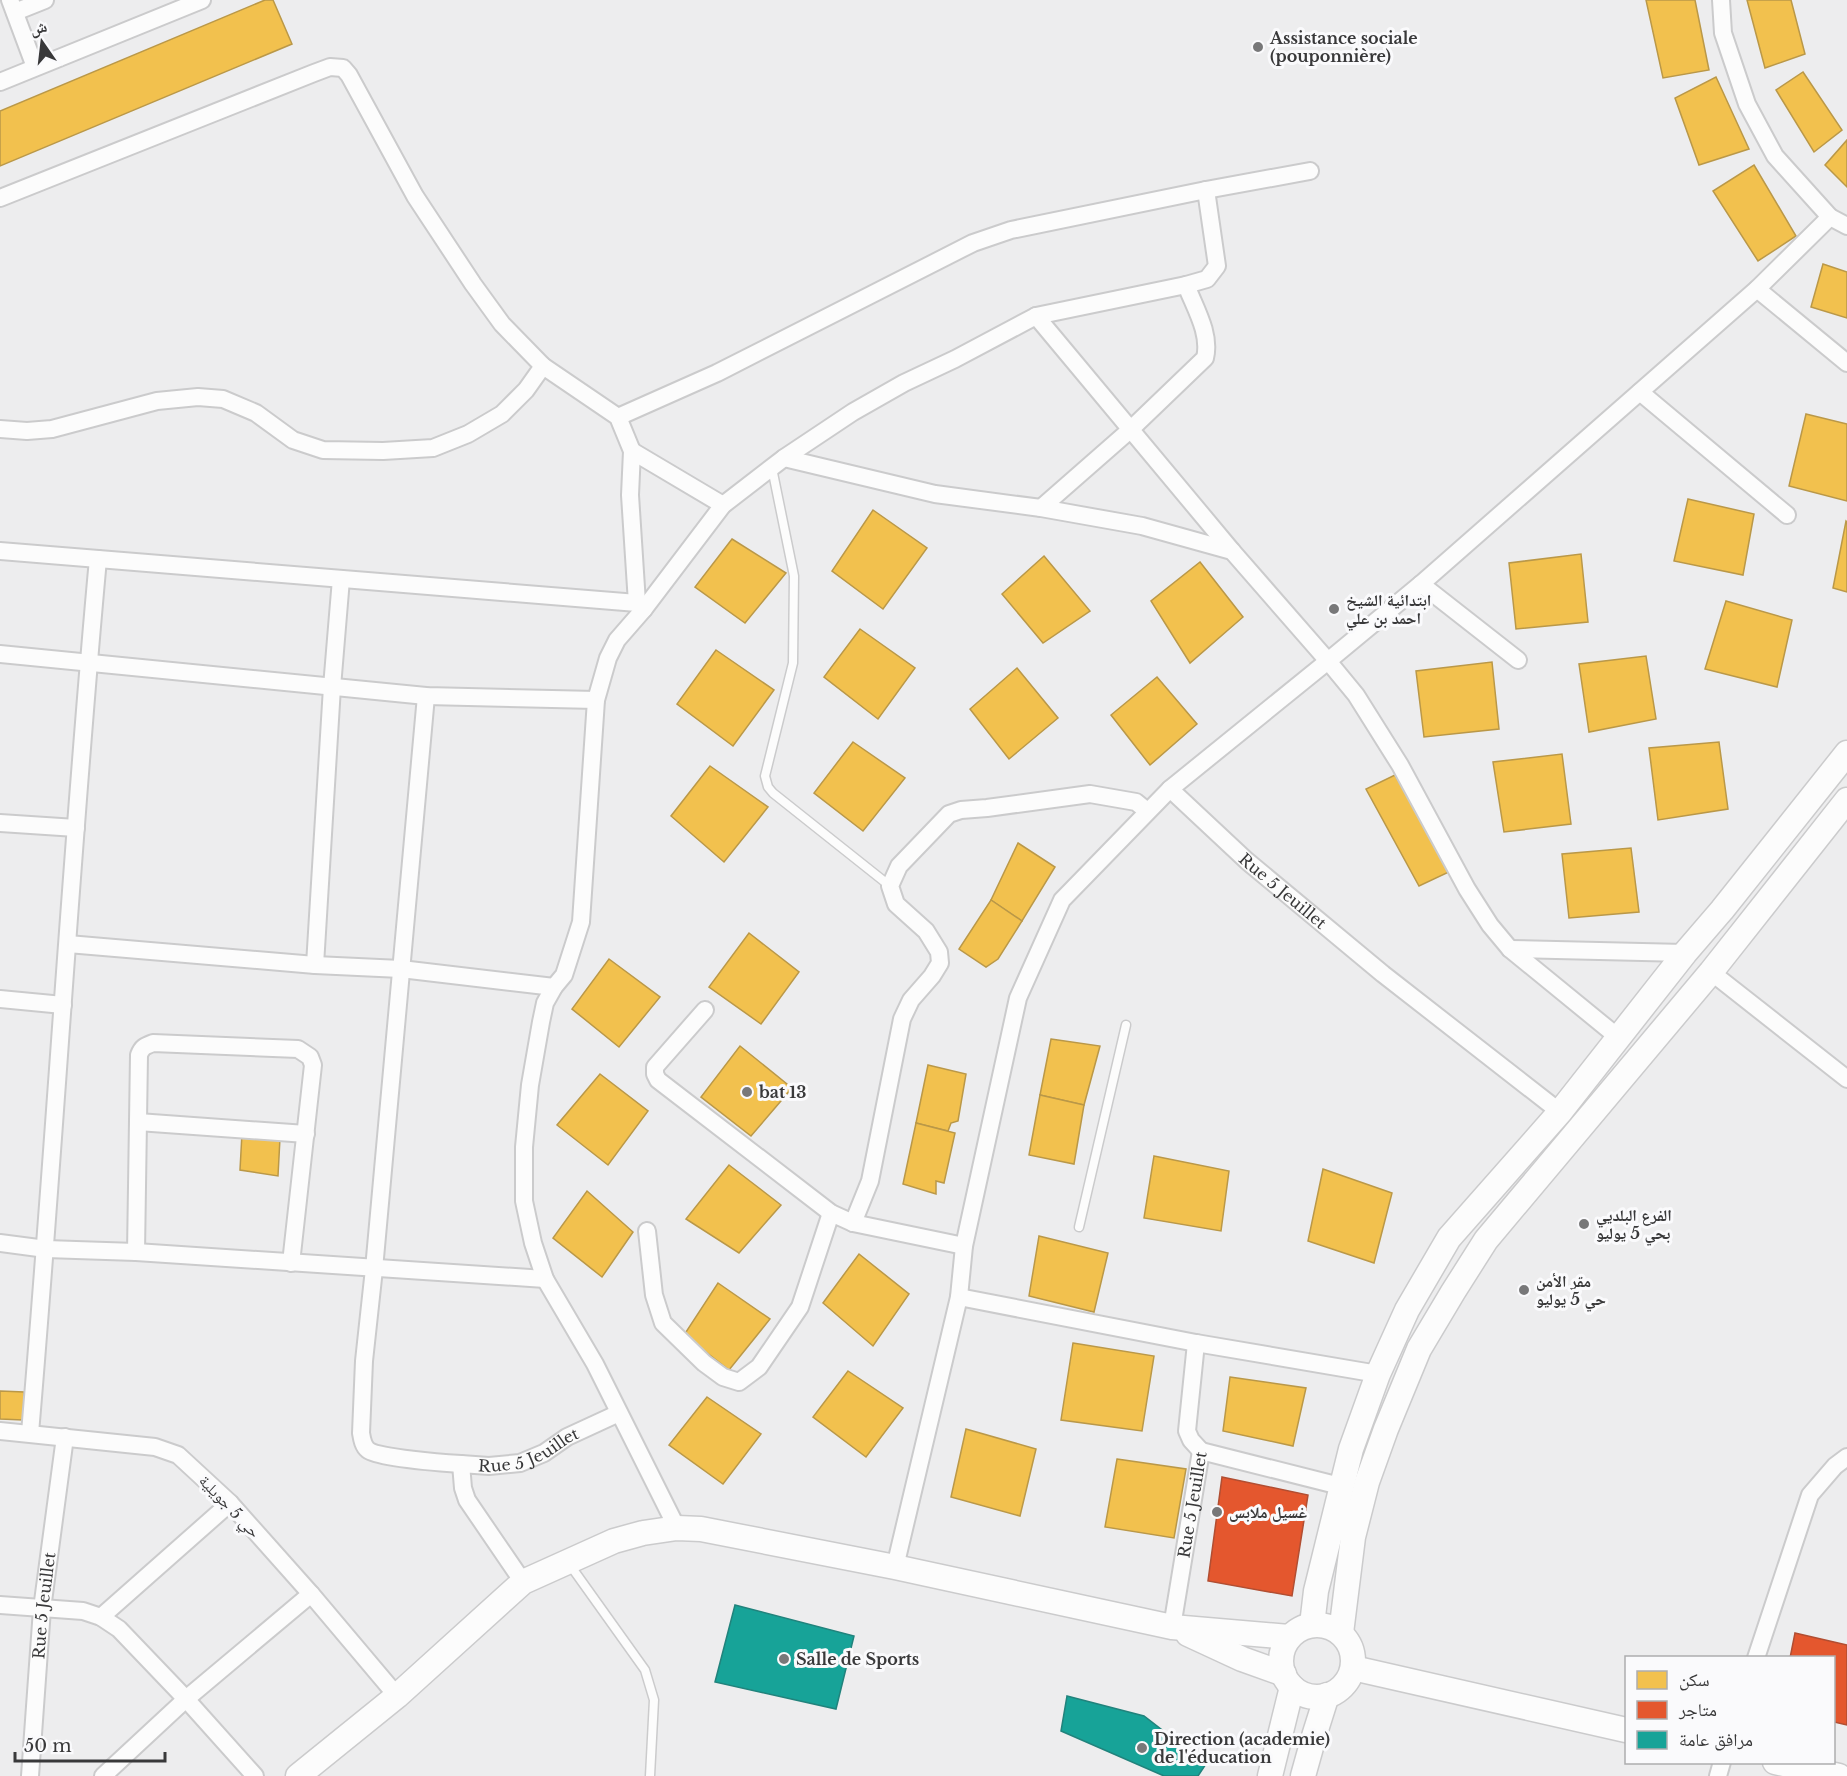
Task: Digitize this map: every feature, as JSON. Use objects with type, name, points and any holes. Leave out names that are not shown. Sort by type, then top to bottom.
[{"type":"main road","points":[[1312,1625],[1316,1591],[1340,1486],[1351,1449],[1378,1374],[1407,1310],[1449,1238],[1560,1112],[1847,753]]},
{"type":"main road","points":[[1341,1633],[1353,1537],[1367,1482],[1419,1349],[1486,1240],[1711,972],[1847,800]]},
{"type":"main road","points":[[298,1776],[397,1696],[523,1582],[614,1541],[643,1533],[677,1528],[700,1529],[895,1567],[1172,1627],[1289,1638]]},
{"type":"main road","points":[[1172,1627],[1288,1681],[1303,1694],[1315,1696],[1336,1692],[1350,1677],[1353,1668],[1352,1649],[1347,1640],[1332,1628],[1312,1625],[1303,1628],[1289,1638],[1284,1646],[1282,1655],[1288,1681],[1270,1776]]},
{"type":"main road","points":[[1353,1668],[1625,1730]]},
{"type":"main road","points":[[1303,1776],[1327,1695]]},
{"type":"main road","points":[[1784,1764],[1839,1776]]},
{"type":"street","points":[[35,68],[12,6],[45,0]]},
{"type":"street","points":[[0,82],[202,0]]},
{"type":"street","points":[[1721,0],[1723,33],[1747,104],[1775,156],[1830,217],[1847,226]]},
{"type":"street","points":[[0,198],[314,73],[330,67],[344,68],[415,196],[502,324],[543,366],[618,417],[632,451],[630,495],[640,606]]},
{"type":"street","points":[[618,417],[717,373],[973,243],[1011,230],[1310,171]]},
{"type":"street","points":[[677,1528],[595,1364],[545,1279],[533,1244],[524,1201],[524,1147],[530,1085],[545,1003],[564,975],[580,922],[596,700],[608,658],[640,606],[723,505],[778,462],[853,412],[904,382],[955,359],[1036,316],[1207,279],[1217,266],[1206,190]]},
{"type":"street","points":[[895,1567],[959,1297],[964,1246],[1018,998],[1062,900],[1170,789],[1421,585],[1757,289],[1830,217]]},
{"type":"street","points":[[1041,508],[1130,430],[1205,358],[1208,348],[1206,337],[1186,285]]},
{"type":"street","points":[[1757,289],[1847,363]]},
{"type":"street","points":[[1036,316],[1232,551],[1356,695],[1394,755],[1467,889],[1490,925],[1510,949],[1619,1038]]},
{"type":"street","points":[[0,429],[27,431],[52,429],[157,401],[198,397],[223,399],[256,413],[293,440],[323,450],[383,451],[433,448],[468,434],[502,414],[526,390],[543,366]]},
{"type":"street","points":[[1640,392],[1787,515]]},
{"type":"street","points":[[632,451],[723,505]]},
{"type":"street","points":[[778,462],[935,494],[1041,508],[1142,526],[1232,551]]},
{"type":"street","points":[[0,551],[640,606]]},
{"type":"street","points":[[30,1433],[46,1249],[88,663],[98,559]]},
{"type":"street","points":[[315,964],[341,579]]},
{"type":"street","points":[[1421,585],[1518,660]]},
{"type":"street","points":[[0,654],[426,696],[596,700]]},
{"type":"street","points":[[426,696],[364,1361],[362,1433],[363,1443],[368,1450],[378,1454],[461,1464]]},
{"type":"street","name":"Rue 5 Jeuillet","points":[[1170,789],[1256,869],[1383,974],[1560,1112]]},
{"type":"street","points":[[853,1223],[870,1181],[902,1019],[911,1000],[940,963],[939,952],[926,931],[896,904],[890,886],[899,867],[949,814],[961,810],[1090,794],[1136,802],[1147,811]]},
{"type":"street","points":[[0,823],[76,828]]},
{"type":"street","points":[[68,944],[401,969],[554,987]]},
{"type":"street","points":[[1510,949],[1685,953]]},
{"type":"street","points":[[1711,972],[1847,1079]]},
{"type":"street","points":[[0,999],[63,1005]]},
{"type":"street","points":[[705,1010],[655,1067],[658,1080],[831,1213],[853,1223],[964,1246]]},
{"type":"street","points":[[136,1252],[139,1055],[141,1050],[153,1043],[298,1049],[310,1057],[313,1065],[291,1263]]},
{"type":"street","points":[[138,1122],[306,1134]]},
{"type":"street","points":[[647,1231],[654,1295],[663,1323],[704,1363],[723,1377],[739,1382],[759,1367],[800,1307],[831,1213]]},
{"type":"street","points":[[0,1243],[46,1249],[136,1252],[545,1279]]},
{"type":"street","points":[[959,1297],[1196,1343],[1378,1374]]},
{"type":"street","points":[[1196,1343],[1187,1431],[1191,1440],[1201,1451]]},
{"type":"street","name":"Rue 5 Jeuillet","points":[[523,1582],[467,1500],[463,1488],[461,1464],[489,1466],[520,1463],[544,1453],[567,1437],[619,1413]]},
{"type":"street","name":"حي 5 جويلية","points":[[0,1431],[155,1447],[178,1455],[230,1503],[397,1696]]},
{"type":"street","name":"Rue 5 Jeuillet","points":[[30,1776],[42,1609],[65,1437]]},
{"type":"street","name":"Rue 5 Jeuillet","points":[[1172,1627],[1201,1451],[1340,1486]]},
{"type":"street","points":[[1757,1656],[1810,1495],[1835,1466],[1847,1457]]},
{"type":"street","points":[[101,1617],[230,1503]]},
{"type":"street","points":[[103,1776],[186,1699],[311,1594]]},
{"type":"street","points":[[0,1605],[83,1611],[101,1617],[119,1629],[255,1776]]},
{"type":"lane","points":[[778,462],[794,576],[794,631],[793,663],[765,776],[768,788],[890,886]]},
{"type":"lane","points":[[1079,1227],[1126,1025]]},
{"type":"lane","points":[[568,1562],[645,1670],[654,1700],[650,1776]]},
{"type":"building: سكن","points":[[265,0],[273,0],[292,44],[0,166],[0,111]]},
{"type":"building: سكن","points":[[1646,0],[1695,0],[1709,70],[1663,78]]},
{"type":"building: سكن","points":[[1747,0],[1791,0],[1805,54],[1765,68]]},
{"type":"building: سكن","points":[[1803,72],[1842,130],[1814,152],[1776,90]]},
{"type":"building: سكن","points":[[1716,77],[1749,149],[1699,165],[1675,98]]},
{"type":"building: سكن","points":[[1847,140],[1847,187],[1825,165]]},
{"type":"building: سكن","points":[[1754,165],[1796,236],[1758,261],[1713,191]]},
{"type":"building: سكن","points":[[1823,264],[1847,272],[1847,318],[1811,307]]},
{"type":"building: سكن","points":[[1806,414],[1847,424],[1847,501],[1789,486]]},
{"type":"building: سكن","points":[[1688,499],[1754,514],[1743,575],[1674,561]]},
{"type":"building: سكن","points":[[873,510],[927,548],[883,609],[832,571]]},
{"type":"building: سكن","points":[[1847,522],[1847,592],[1833,588]]},
{"type":"building: سكن","points":[[732,539],[786,573],[745,623],[695,587]]},
{"type":"building: سكن","points":[[1581,554],[1588,622],[1516,629],[1509,563]]},
{"type":"building: سكن","points":[[1044,556],[1090,611],[1043,643],[1002,594]]},
{"type":"building: سكن","points":[[1200,562],[1243,617],[1190,663],[1151,601]]},
{"type":"building: سكن","points":[[1726,601],[1792,620],[1777,687],[1705,669]]},
{"type":"building: سكن","points":[[860,629],[915,668],[878,719],[824,677]]},
{"type":"building: سكن","points":[[716,650],[774,690],[733,746],[677,704]]},
{"type":"building: سكن","points":[[1646,656],[1656,719],[1589,732],[1579,664]]},
{"type":"building: سكن","points":[[1492,662],[1499,729],[1424,737],[1416,671]]},
{"type":"building: سكن","points":[[1017,668],[1058,718],[1009,759],[970,709]]},
{"type":"building: سكن","points":[[1157,677],[1197,724],[1150,765],[1111,715]]},
{"type":"building: سكن","points":[[853,742],[905,778],[863,831],[814,793]]},
{"type":"building: سكن","points":[[1719,742],[1728,809],[1658,820],[1649,748]]},
{"type":"building: سكن","points":[[1562,754],[1571,824],[1504,832],[1493,762]]},
{"type":"building: سكن","points":[[710,766],[768,807],[724,862],[671,816]]},
{"type":"building: سكن","points":[[1395,775],[1451,871],[1419,886],[1366,789]]},
{"type":"building: سكن","points":[[1018,843],[1055,867],[1022,921],[991,900]]},
{"type":"building: سكن","points":[[1631,848],[1639,912],[1569,918],[1562,854]]},
{"type":"building: سكن","points":[[991,900],[1022,921],[998,959],[986,967],[959,949]]},
{"type":"building: سكن","points":[[749,933],[799,972],[761,1024],[709,987]]},
{"type":"building: سكن","points":[[609,959],[660,997],[619,1047],[572,1009]]},
{"type":"building: سكن","points":[[1051,1039],[1100,1046],[1084,1105],[1040,1095]]},
{"type":"building: سكن","name":"bat 13","points":[[740,1046],[792,1088],[751,1136],[701,1097]]},
{"type":"building: سكن","points":[[928,1065],[966,1074],[958,1121],[951,1123],[948,1131],[916,1123]]},
{"type":"building: سكن","points":[[600,1074],[648,1111],[608,1165],[557,1125]]},
{"type":"building: سكن","points":[[1040,1095],[1084,1105],[1074,1164],[1029,1155]]},
{"type":"building: سكن","points":[[916,1123],[955,1133],[944,1183],[936,1181],[936,1194],[903,1184]]},
{"type":"building: سكن","points":[[242,1133],[280,1138],[278,1176],[240,1170]]},
{"type":"building: سكن","points":[[1154,1156],[1229,1171],[1221,1231],[1144,1218]]},
{"type":"building: سكن","points":[[729,1165],[781,1205],[739,1253],[686,1219]]},
{"type":"building: سكن","points":[[1323,1169],[1392,1193],[1374,1263],[1308,1241]]},
{"type":"building: سكن","points":[[587,1191],[633,1232],[602,1277],[553,1238]]},
{"type":"building: سكن","points":[[1039,1236],[1108,1253],[1094,1312],[1029,1296]]},
{"type":"building: سكن","points":[[859,1254],[909,1294],[873,1346],[823,1303]]},
{"type":"building: سكن","points":[[718,1283],[770,1319],[729,1370],[684,1335]]},
{"type":"building: سكن","points":[[1073,1343],[1154,1356],[1142,1431],[1061,1420]]},
{"type":"building: سكن","points":[[848,1371],[903,1408],[866,1457],[813,1417]]},
{"type":"building: سكن","points":[[1230,1377],[1306,1388],[1293,1446],[1223,1431]]},
{"type":"building: سكن","points":[[0,1391],[24,1392],[23,1420],[0,1419]]},
{"type":"building: سكن","points":[[707,1397],[761,1434],[723,1484],[669,1445]]},
{"type":"building: سكن","points":[[966,1429],[1036,1449],[1020,1516],[951,1497]]},
{"type":"building: سكن","points":[[1117,1459],[1186,1469],[1174,1538],[1105,1527]]},
{"type":"building: متاجر","points":[[1222,1477],[1308,1495],[1292,1596],[1208,1581]]},
{"type":"building: متاجر","points":[[1795,1633],[1847,1645],[1847,1725],[1835,1722],[1835,1656],[1790,1656]]},
{"type":"building: مرافق عامة","name":"Salle de Sports","points":[[735,1605],[854,1636],[836,1709],[715,1682]]},
{"type":"building: مرافق عامة","name":"Direction (academie) de l'éducation","points":[[1067,1696],[1144,1716],[1206,1764],[1198,1776],[1164,1776],[1061,1731]]},
{"type":"place","name":"Assistance sociale (pouponnière)","points":[[1258,47]]},
{"type":"place","name":"ابتدائية الشيخ احمد بن علي","points":[[1334,609]]},
{"type":"place","name":"bat 13","points":[[747,1092]]},
{"type":"place","name":"الفرع البلديي بحي 5 يوليو","points":[[1584,1224]]},
{"type":"place","name":"مقر الأمن حي 5 يوليو","points":[[1524,1290]]},
{"type":"place","name":"غسيل ملابس","points":[[1217,1512]]},
{"type":"place","name":"Salle de Sports","points":[[784,1659]]},
{"type":"place","name":"Direction (academie) de l'éducation","points":[[1142,1748]]}]
